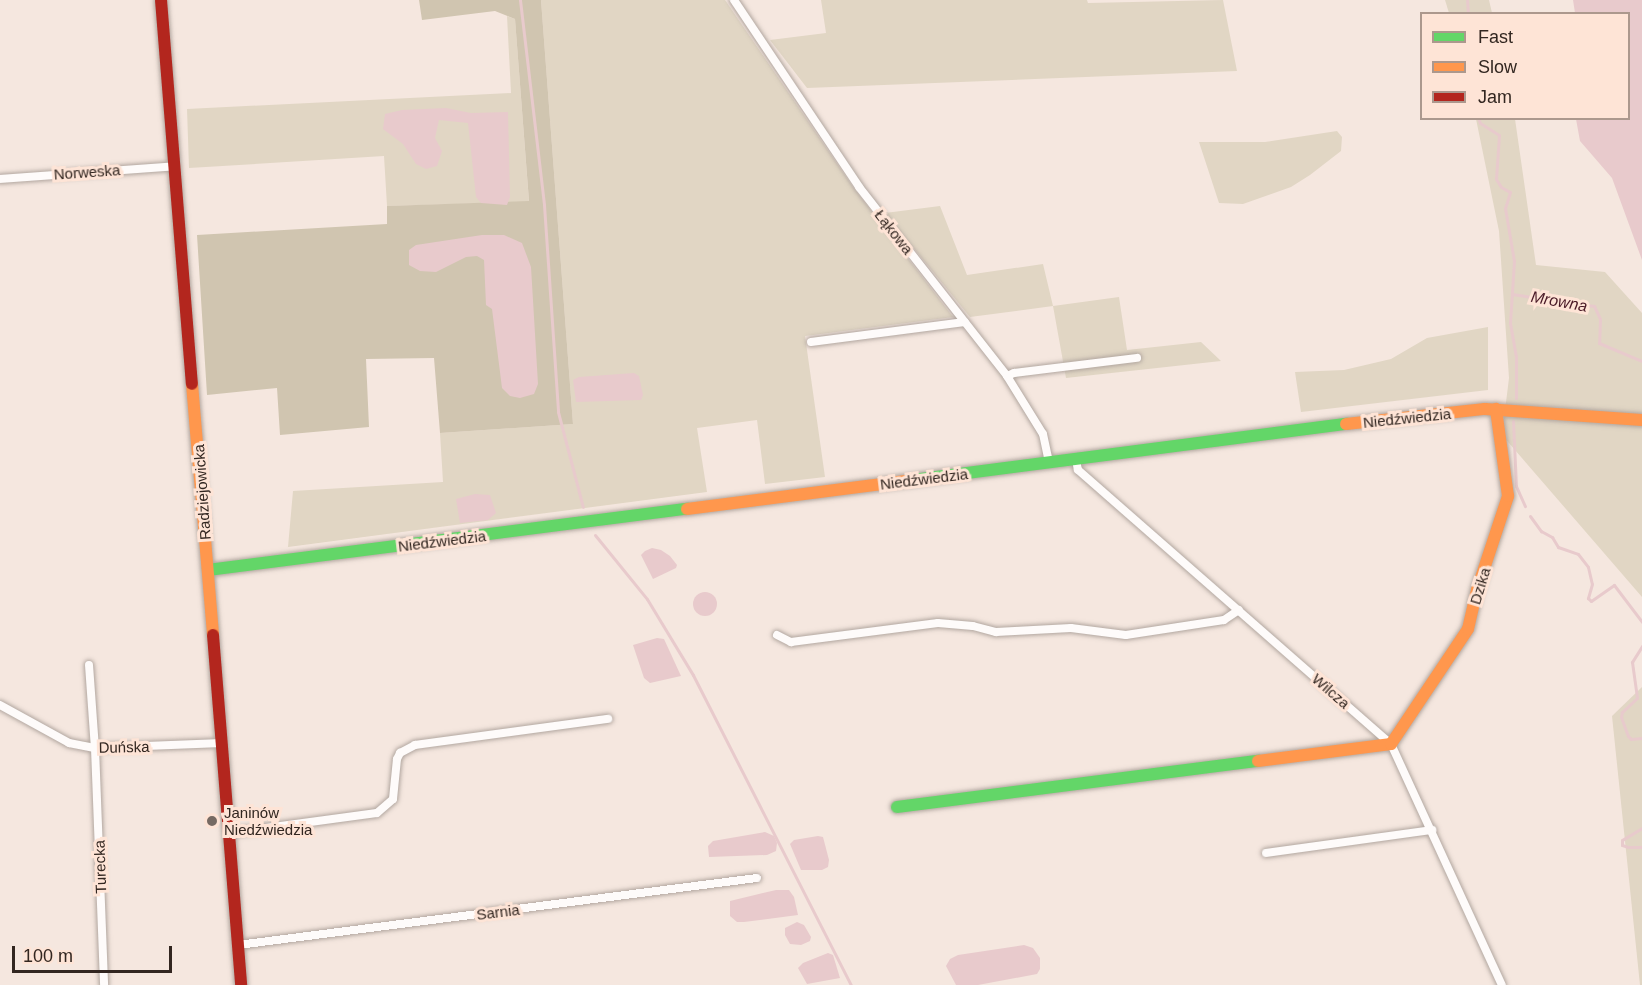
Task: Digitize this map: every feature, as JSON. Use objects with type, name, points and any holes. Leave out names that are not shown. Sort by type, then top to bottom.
[{"type":"street","name":"Radziejowicka","points":[[161,0],[241,985]]},
{"type":"street","name":"Łąkowa","points":[[734,0],[859,187],[1007,376],[1043,434],[1049,463]]},
{"type":"street","name":"Norweska","points":[[0,179],[175,166]]},
{"type":"street","points":[[811,342],[965,322]]},
{"type":"street","points":[[1007,376],[1014,373],[1137,358]]},
{"type":"street","name":"Niedźwiedzia","points":[[208,570],[1373,421],[1496,409],[1642,420]]},
{"type":"street","name":"Dzika","points":[[1391,744],[1468,629],[1477,590],[1508,496],[1496,409]]},
{"type":"street","name":"Wilcza","points":[[1076,460],[1078,470],[1391,744],[1502,985]]},
{"type":"street","points":[[777,635],[791,642],[938,623],[973,626],[996,632],[1071,628],[1126,635],[1224,620],[1239,610]]},
{"type":"street","name":"Turecka","points":[[89,665],[95,748],[104,985]]},
{"type":"street","name":"Duńska","points":[[0,705],[69,743],[95,748],[222,743]]},
{"type":"street","points":[[229,832],[377,813],[393,800],[397,759],[400,753],[415,745],[608,719]]},
{"type":"street","points":[[897,807],[1391,744]]},
{"type":"street","points":[[1266,853],[1432,830]]},
{"type":"street","name":"Sarnia","points":[[238,945],[757,878]]},
{"type":"shaded area","points":[[419,0],[541,0],[573,424],[440,433],[434,358],[366,359],[369,427],[280,435],[277,388],[207,395],[197,235],[387,224],[387,206],[529,201],[515,19],[495,11],[422,20]]},
{"type":"shaded area","points":[[541,0],[725,0],[853,187],[953,317],[805,336],[825,477],[765,484],[757,420],[697,428],[707,492],[288,547],[293,491],[443,482],[440,433],[573,424]]},
{"type":"shaded area","points":[[821,0],[1087,0],[1088,3],[1223,0],[1237,71],[807,88],[770,40],[826,33]]},
{"type":"shaded area","points":[[1445,0],[1489,0],[1492,12],[1449,12]]},
{"type":"shaded area","points":[[1573,0],[1642,0],[1642,260],[1612,178],[1580,141],[1576,120],[1630,120],[1630,12],[1575,12]]},
{"type":"shaded area","points":[[507,16],[515,19],[529,202],[387,206],[384,156],[189,168],[187,109],[511,93]]},
{"type":"shaded area","points":[[446,108],[471,113],[508,112],[510,197],[507,205],[481,203],[476,197],[468,123],[439,120],[435,138],[442,151],[437,166],[426,169],[416,164],[403,144],[383,129],[385,114],[402,110]]},
{"type":"shaded area","points":[[1476,120],[1515,120],[1536,265],[1605,272],[1642,313],[1642,597],[1502,435],[1509,378],[1499,231]]},
{"type":"shaded area","points":[[1337,131],[1342,137],[1341,151],[1291,187],[1243,204],[1219,203],[1199,142],[1265,142]]},
{"type":"shaded area","points":[[940,206],[967,275],[1043,264],[1053,306],[970,317],[885,213]]},
{"type":"shaded area","points":[[482,235],[504,235],[522,243],[531,267],[538,384],[534,394],[520,398],[510,396],[502,388],[492,309],[486,305],[484,260],[477,256],[466,257],[436,272],[420,271],[409,265],[409,250],[416,245]]},
{"type":"shaded area","points":[[1119,297],[1127,350],[1201,342],[1221,361],[1066,378],[1053,306]]},
{"type":"shaded area","points":[[1488,327],[1488,390],[1301,412],[1295,372],[1344,370],[1391,359],[1427,338]]},
{"type":"shaded area","points":[[634,373],[639,376],[643,395],[641,400],[576,402],[573,380],[579,377]]},
{"type":"shaded area","points":[[475,494],[490,495],[496,513],[488,520],[460,523],[456,499]]},
{"type":"shaded area","points":[[652,548],[661,550],[670,556],[677,565],[676,568],[653,579],[641,555]]},
{"type":"shaded area","points":[[705,592],[710,593],[716,599],[716,609],[710,615],[705,616],[700,615],[694,609],[693,604],[694,599],[700,593]]},
{"type":"shaded area","points":[[657,638],[664,639],[681,676],[650,683],[644,678],[633,645]]},
{"type":"shaded area","points":[[1642,687],[1642,985],[1640,985],[1612,716]]},
{"type":"shaded area","points":[[765,832],[774,836],[777,843],[776,851],[767,855],[709,857],[708,846],[713,841]]},
{"type":"shaded area","points":[[823,837],[829,860],[828,867],[822,870],[801,870],[790,844],[794,840]]},
{"type":"shaded area","points":[[776,890],[789,890],[794,897],[798,915],[744,922],[737,922],[730,916],[730,901]]},
{"type":"shaded area","points":[[797,922],[804,925],[811,937],[810,941],[801,945],[790,944],[785,935],[785,928]]},
{"type":"shaded area","points":[[1024,945],[1033,948],[1040,958],[1040,969],[1037,974],[978,985],[956,985],[946,966],[950,959],[958,955]]},
{"type":"shaded area","points":[[828,953],[833,955],[840,978],[807,984],[798,968],[803,963]]},
{"type":"waterway","points":[[520,0],[544,205],[558,412],[583,507]]},
{"type":"waterway","name":"Mrowna","points":[[1467,0],[1468,12]]},
{"type":"waterway","name":"Mrowna","points":[[1479,120],[1499,135],[1496,179],[1501,187],[1510,192],[1505,208],[1514,261],[1510,323],[1516,356],[1516,398]]},
{"type":"waterway","name":"Mrowna","points":[[1512,294],[1594,306],[1600,319],[1599,343],[1642,361]]},
{"type":"waterway","name":"Mrowna","points":[[1513,421],[1516,486],[1525,506]]},
{"type":"waterway","name":"Mrowna","points":[[1530,516],[1541,531],[1552,537],[1558,547],[1578,554],[1588,567],[1592,584],[1588,598],[1591,601],[1614,585],[1642,622]]},
{"type":"waterway","points":[[595,535],[647,599],[693,675],[851,985]]},
{"type":"waterway","name":"Mrowna","points":[[1642,646],[1632,662],[1637,698],[1622,712],[1621,717],[1628,736],[1631,739],[1642,738]]},
{"type":"waterway","name":"Mrowna","points":[[1642,828],[1622,840],[1622,845],[1642,847]]},
{"type":"traffic: fast","points":[[913,480],[1346,424]]},
{"type":"traffic: fast","points":[[208,570],[687,509]]},
{"type":"traffic: fast","points":[[897,807],[1258,761]]},
{"type":"traffic: slow","points":[[192,384],[213,635]]},
{"type":"traffic: slow","points":[[1346,424],[1485,409],[1642,420]]},
{"type":"traffic: slow","points":[[1258,761],[1391,744],[1468,629],[1477,590],[1508,496],[1496,409]]},
{"type":"traffic: slow","points":[[687,509],[913,480]]},
{"type":"traffic: jam","points":[[161,0],[192,384]]},
{"type":"traffic: jam","points":[[213,635],[241,985]]},
{"type":"place","name":"Janinów Niedźwiedzia","points":[[212,821]]}]
